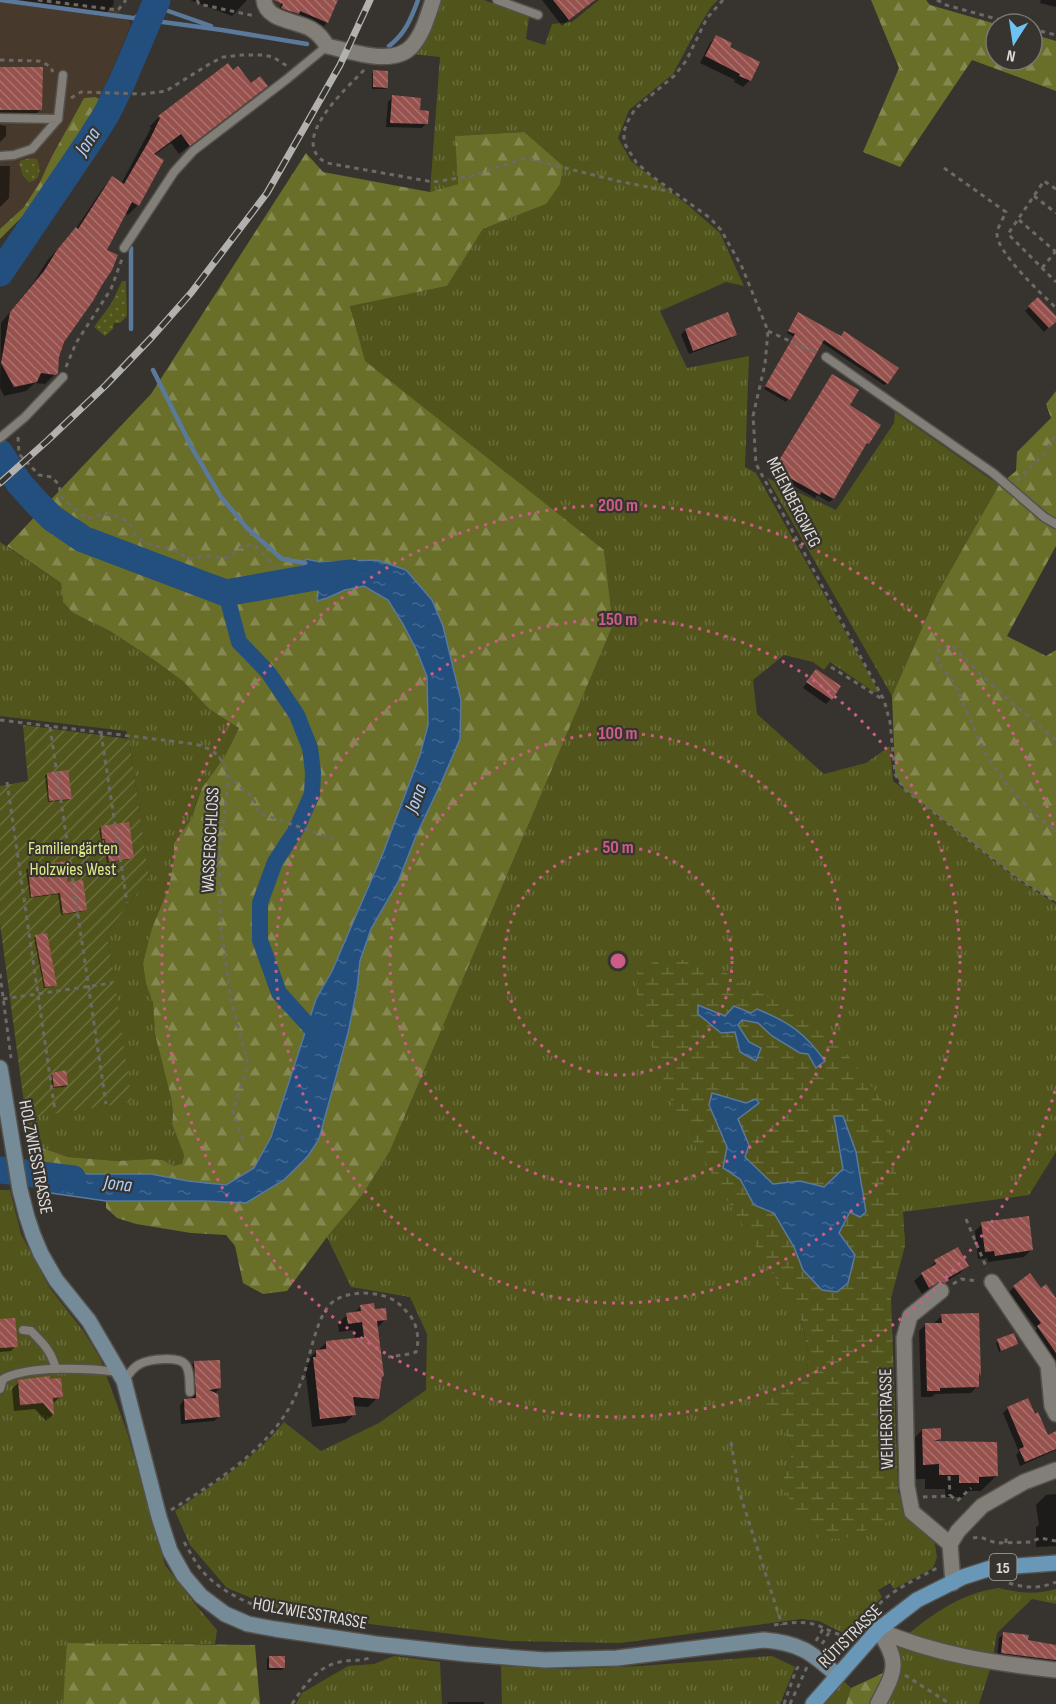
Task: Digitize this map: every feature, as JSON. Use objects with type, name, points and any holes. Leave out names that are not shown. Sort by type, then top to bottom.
[{"type":"main road","name":"RÜTISTRASSE","points":[[813,1704],[878,1630],[917,1600],[963,1577],[991,1568],[1056,1563]]},
{"type":"street","points":[[267,7],[314,30],[327,46],[376,56],[394,57],[406,52],[412,46],[420,33],[433,0]]},
{"type":"street","name":"HOLZWIESSTRASSE","points":[[0,1068],[13,1150],[27,1217],[41,1254],[56,1280],[89,1321],[121,1377],[170,1551],[184,1576],[201,1596],[225,1614],[248,1624],[376,1644],[545,1660],[617,1658],[764,1640],[783,1641],[808,1652],[837,1675]]},
{"type":"street","points":[[992,1282],[1048,1365],[1052,1406],[1056,1414]]},
{"type":"street","name":"WEIHERSTRASSE","points":[[941,1291],[910,1316],[904,1338],[907,1486],[912,1512],[951,1551]]},
{"type":"street","points":[[953,1582],[951,1551],[958,1531],[982,1506],[1024,1482],[1056,1470]]},
{"type":"street","points":[[878,1630],[888,1645],[894,1668],[892,1677],[878,1704]]},
{"type":"street","points":[[878,1630],[909,1643],[968,1658],[1056,1670]]},
{"type":"lane","points":[[497,0],[538,15]]},
{"type":"lane","points":[[124,248],[174,172],[193,151],[327,46]]},
{"type":"lane","points":[[0,156],[14,155],[32,149],[58,118],[63,75]]},
{"type":"lane","points":[[0,118],[58,118]]},
{"type":"lane","points":[[826,357],[993,473],[1044,517],[1056,524]]},
{"type":"lane","points":[[0,438],[63,377]]},
{"type":"lane","points":[[23,1330],[31,1330],[45,1345],[56,1369]]},
{"type":"lane","points":[[0,1389],[3,1379],[12,1374],[56,1369],[95,1369],[121,1377],[141,1363],[159,1359],[177,1359],[188,1369],[190,1392]]},
{"type":"path","points":[[38,0],[118,10],[126,0]]},
{"type":"path","points":[[197,0],[199,4],[252,16],[262,16],[267,7]]},
{"type":"path","name":"MEIENBERGWEG","points":[[723,0],[707,18],[686,61],[674,76],[635,109],[624,131],[624,141],[631,155],[649,174],[710,218],[721,230],[742,267],[768,331],[765,364],[753,416],[756,464],[884,700],[890,722],[896,774],[904,789],[1020,880],[1056,902]]},
{"type":"path","points":[[937,0],[946,5],[984,15]]},
{"type":"path","points":[[58,118],[66,112],[73,96],[81,92],[166,91],[224,57],[242,55],[273,57],[296,72]]},
{"type":"path","points":[[376,56],[320,119],[316,130],[314,150],[320,159],[327,163],[433,182],[472,176],[525,159],[674,192]]},
{"type":"path","points":[[0,60],[39,61],[50,66],[54,73]]},
{"type":"path","points":[[944,168],[1006,212],[997,233],[999,246],[1056,308]]},
{"type":"path","points":[[1056,189],[1044,181],[1008,234],[1056,282]]},
{"type":"path","points":[[1034,196],[1056,213]]},
{"type":"path","points":[[1018,219],[1056,252],[1042,268]]},
{"type":"path","points":[[63,377],[72,349],[111,289],[124,248]]},
{"type":"path","points":[[768,331],[826,357]]},
{"type":"path","points":[[18,423],[19,454],[39,475],[52,477],[60,485],[61,497],[87,519],[114,514],[129,523],[131,530],[139,539],[154,547],[175,550],[189,559],[206,556],[228,558],[242,547],[253,544],[275,567]]},
{"type":"path","points":[[1010,489],[1044,454],[1056,434]]},
{"type":"path","points":[[1056,740],[951,645],[939,649],[937,662],[954,682],[984,751],[1007,786],[1032,812],[1056,831]]},
{"type":"path","points":[[831,667],[884,700]]},
{"type":"path","name":"WASSERSCHLOSS","points":[[0,720],[205,747],[217,753],[227,774],[227,795],[219,859],[221,928],[231,999],[248,1064],[234,1112],[245,1145]]},
{"type":"path","points":[[50,727],[106,1104]]},
{"type":"path","points":[[101,734],[127,903]]},
{"type":"path","points":[[227,774],[254,798],[259,813],[332,838]]},
{"type":"path","points":[[7,782],[56,1111]]},
{"type":"path","points":[[3,999],[112,983]]},
{"type":"path","points":[[941,1291],[961,1279],[992,1282],[966,1219]]},
{"type":"path","points":[[159,1517],[230,1472],[271,1433],[303,1380],[321,1318],[326,1308],[335,1299],[362,1291],[394,1300],[411,1317],[417,1333],[419,1345],[417,1352],[388,1356]]},
{"type":"path","points":[[731,1442],[739,1491],[782,1624],[783,1641]]},
{"type":"path","points":[[949,1476],[950,1496]]},
{"type":"path","points":[[909,1498],[950,1496],[957,1501],[971,1488]]},
{"type":"path","points":[[1006,1536],[1006,1543]]},
{"type":"path","points":[[967,1541],[980,1537],[996,1543],[1031,1542],[1040,1538],[1056,1541]]},
{"type":"path","points":[[182,1549],[182,1540],[205,1574],[220,1587],[234,1596],[274,1613],[257,1612]]},
{"type":"path","points":[[867,1619],[876,1605],[938,1567],[940,1559],[951,1551]]},
{"type":"path","points":[[1004,1581],[1022,1587],[1044,1587],[1056,1582]]},
{"type":"path","points":[[771,1626],[807,1623],[843,1636],[851,1636],[858,1631]]},
{"type":"path","points":[[292,1704],[317,1672],[333,1664],[373,1656],[376,1644]]},
{"type":"path","points":[[894,1668],[950,1704]]},
{"type":"shaded area","points":[[0,0],[38,0],[118,10],[131,24],[100,99],[84,98],[40,182],[24,207],[0,229]]},
{"type":"green space","points":[[438,0],[484,0],[529,17],[526,39],[545,45],[552,24],[572,22],[599,0],[718,0],[693,36],[673,74],[629,110],[618,138],[631,161],[720,233],[744,286],[726,282],[660,311],[687,368],[749,356],[745,467],[756,473],[879,692],[874,692],[830,662],[824,670],[813,662],[784,655],[753,680],[757,714],[824,774],[866,763],[890,746],[893,781],[1020,881],[1056,904],[1056,1152],[1029,1195],[903,1212],[905,1246],[801,1320],[808,1351],[807,1378],[798,1386],[772,1393],[782,1426],[793,1450],[781,1485],[896,1437],[898,1493],[912,1512],[904,1515],[934,1539],[937,1557],[933,1568],[894,1589],[890,1583],[878,1590],[882,1597],[860,1625],[845,1634],[819,1621],[801,1619],[620,1643],[511,1641],[284,1611],[227,1588],[190,1545],[175,1511],[247,1459],[284,1422],[321,1451],[379,1423],[426,1390],[427,1334],[410,1297],[351,1287],[327,1237],[363,1194],[390,1151],[613,625],[604,550],[364,361],[350,305],[447,286],[483,229],[546,204],[524,132],[456,136],[458,184],[430,192],[440,57],[413,54]],"holes":[[[712,1093],[758,1103],[724,1168]]]},
{"type":"green space","points":[[871,0],[926,0],[930,5],[984,21],[984,64],[972,60],[900,167],[863,152],[899,68]]},
{"type":"green space","points":[[1044,38],[1056,41],[1056,91],[1005,72],[1044,72]]},
{"type":"green space","points":[[84,98],[100,99],[89,124],[50,184],[28,211],[0,239],[0,229],[24,207],[40,182]]},
{"type":"green space","points":[[524,132],[563,166],[560,184],[546,204],[483,229],[447,286],[350,306],[365,361],[604,550],[613,625],[390,1151],[363,1194],[327,1237],[287,1291],[263,1294],[243,1283],[235,1246],[226,1235],[191,1233],[136,1224],[117,1218],[106,1208],[106,1201],[246,1203],[348,1033],[360,961],[371,929],[398,882],[460,739],[461,700],[443,626],[347,560],[320,562],[306,560],[304,566],[313,574],[319,591],[327,598],[345,590],[364,586],[388,600],[403,624],[427,677],[428,725],[420,755],[383,853],[332,971],[316,999],[271,1137],[254,1168],[226,1185],[151,1174],[87,1174],[34,1163],[31,1144],[68,1157],[117,1161],[150,1159],[163,1160],[173,1166],[182,1164],[184,1155],[172,1124],[171,1098],[155,1034],[153,1003],[146,984],[143,963],[152,928],[169,887],[174,843],[192,818],[202,788],[225,756],[239,728],[209,709],[184,682],[154,660],[110,631],[73,613],[63,602],[61,583],[7,546],[151,394],[306,153],[323,172],[430,192],[458,184],[455,136]]},
{"type":"green space","points":[[31,158],[37,159],[39,170],[38,177],[29,182],[23,176],[19,163]]},
{"type":"green space","points":[[122,281],[126,281],[127,316],[120,323],[114,323],[113,329],[105,336],[94,327],[111,304]]},
{"type":"green space","points":[[1056,391],[1056,546],[1007,636],[1046,656],[1056,650],[1056,902],[1020,880],[904,789],[895,774],[892,696],[937,594],[999,485],[1016,471],[1017,452],[1051,418],[1046,404]]},
{"type":"green space","points":[[895,412],[999,485],[937,594],[892,696],[767,478],[836,510],[894,423]]},
{"type":"green space","points":[[0,542],[61,583],[63,602],[73,613],[110,631],[154,660],[184,682],[209,709],[239,728],[225,756],[202,788],[192,818],[174,843],[169,887],[152,928],[143,963],[146,984],[153,1003],[155,1034],[171,1098],[172,1124],[184,1155],[182,1165],[173,1166],[163,1160],[150,1159],[117,1161],[68,1157],[31,1144],[26,1117],[131,1102],[107,933],[149,877],[126,731],[0,716]]},
{"type":"green space","name":"Familiengärten Holzwies West","points":[[23,725],[129,739],[149,877],[107,933],[132,1102],[26,1118],[0,924],[0,786],[28,781]]},
{"type":"green space","points":[[664,956],[714,966],[831,1033],[884,1103],[903,1212],[905,1246],[891,1298],[898,1493],[912,1512],[843,1539],[813,1538],[781,1485],[793,1450],[782,1426],[764,1409],[772,1393],[798,1386],[807,1378],[808,1351],[801,1319],[719,1187],[672,1103],[637,1004],[637,972]],"holes":[[[699,1005],[726,1016],[734,1006],[751,1013],[758,1009],[782,1019],[812,1043],[772,1036],[758,1023],[742,1020],[738,1025],[749,1042],[761,1049],[756,1061],[735,1032]],[[712,1093],[746,1103],[758,1103],[738,1119],[749,1145],[745,1157],[773,1184],[800,1181],[824,1187],[844,1169],[834,1116],[843,1116],[850,1212],[839,1234],[803,1270],[794,1247],[774,1213],[754,1205],[740,1179],[724,1168],[727,1147]]]},
{"type":"green space","points":[[0,1190],[10,1190],[21,1234],[49,1287],[84,1332],[100,1358],[127,1432],[165,1565],[217,1630],[215,1644],[68,1643],[63,1704],[0,1704]]},
{"type":"green space","points":[[999,1588],[1028,1593],[1056,1589],[1056,1604],[1032,1599],[997,1633],[992,1663],[979,1704],[882,1704],[900,1672],[897,1644],[944,1608],[970,1595]]},
{"type":"green space","points":[[67,1643],[255,1645],[260,1704],[63,1704]]},
{"type":"green space","points":[[394,1656],[440,1662],[442,1704],[296,1704],[302,1693],[348,1666],[374,1664]]},
{"type":"green space","points":[[772,1656],[795,1667],[780,1704],[502,1704],[501,1666],[566,1669]]},
{"type":"green space","points":[[894,1668],[900,1672],[882,1704],[846,1704],[851,1688]]},
{"type":"green space","points":[[837,1675],[851,1688],[846,1704],[813,1704]]},
{"type":"water","points":[[306,559],[320,562],[377,560],[406,570],[432,600],[443,626],[461,700],[460,739],[398,882],[371,929],[360,961],[348,1033],[319,1139],[308,1156],[284,1180],[246,1203],[106,1201],[44,1192],[34,1163],[87,1174],[151,1174],[226,1185],[254,1168],[271,1137],[316,999],[332,971],[383,853],[420,755],[428,725],[427,677],[417,651],[388,600],[364,586],[345,590],[317,601],[317,581],[304,566]]},
{"type":"water","points":[[698,1005],[725,1016],[734,1006],[751,1013],[757,1009],[795,1029],[825,1061],[816,1068],[808,1054],[800,1053],[772,1036],[758,1023],[742,1020],[738,1025],[749,1042],[761,1048],[756,1061],[740,1052],[735,1032],[721,1033],[698,1014]]},
{"type":"water","points":[[712,1093],[746,1103],[756,1099],[759,1103],[738,1119],[749,1145],[745,1157],[773,1184],[800,1181],[824,1187],[843,1169],[834,1116],[843,1116],[856,1152],[866,1212],[860,1217],[850,1212],[839,1233],[855,1255],[848,1283],[837,1292],[822,1290],[803,1270],[794,1247],[774,1213],[754,1205],[740,1179],[723,1168],[727,1147],[709,1105]]},
{"type":"building","points":[[274,0],[338,0],[328,23],[300,11],[299,14],[281,8],[283,4]]},
{"type":"building","points":[[553,0],[595,0],[569,20]]},
{"type":"building","points":[[716,35],[732,43],[730,47],[760,62],[751,81],[705,56]]},
{"type":"building","points":[[228,63],[233,70],[238,66],[251,83],[260,76],[268,86],[190,146],[181,134],[154,154],[164,160],[139,206],[132,202],[107,250],[118,255],[112,270],[93,301],[64,342],[59,357],[58,373],[56,375],[41,373],[37,382],[14,387],[1,363],[10,312],[44,271],[57,250],[76,227],[78,229],[112,176],[124,184],[150,139],[160,118],[158,116]]},
{"type":"building","points":[[0,67],[43,67],[42,110],[0,110]]},
{"type":"building","points":[[373,70],[388,71],[388,88],[373,87]]},
{"type":"building","points":[[392,95],[421,98],[420,110],[429,111],[428,124],[390,123]]},
{"type":"building","points":[[1038,297],[1056,316],[1056,322],[1049,328],[1028,306]]},
{"type":"building","points":[[728,312],[737,335],[693,351],[685,329]]},
{"type":"building","points":[[798,312],[841,336],[844,331],[899,368],[888,384],[824,340],[790,400],[765,386],[795,334],[788,331]]},
{"type":"building","points":[[832,374],[859,390],[850,405],[881,425],[869,444],[867,443],[834,499],[821,492],[820,495],[779,472],[781,468],[776,465]]},
{"type":"building","points":[[816,669],[841,686],[832,700],[806,682]]},
{"type":"building","points":[[68,770],[72,799],[49,801],[47,773]]},
{"type":"building","points":[[129,822],[134,858],[109,862],[105,839],[102,839],[101,826]]},
{"type":"building","points":[[66,861],[67,882],[83,880],[87,910],[63,914],[60,893],[31,897],[28,867]]},
{"type":"building","points":[[47,933],[57,986],[45,987],[35,935]]},
{"type":"building","points":[[66,1070],[68,1085],[54,1087],[52,1073]]},
{"type":"building","points":[[1029,1216],[1033,1250],[995,1256],[994,1251],[985,1252],[981,1222]]},
{"type":"building","points":[[958,1247],[969,1266],[948,1278],[949,1280],[945,1283],[939,1282],[929,1288],[921,1273],[936,1264],[934,1260]]},
{"type":"building","points":[[1030,1273],[1041,1288],[1046,1284],[1056,1298],[1056,1353],[1037,1326],[1041,1323],[1013,1286]]},
{"type":"building","points":[[374,1303],[375,1309],[386,1308],[387,1320],[377,1321],[384,1376],[379,1399],[353,1397],[356,1415],[320,1419],[313,1357],[316,1357],[316,1350],[326,1349],[326,1341],[364,1337],[362,1322],[348,1324],[346,1313],[361,1311],[360,1305]]},
{"type":"building","points":[[979,1313],[981,1376],[979,1372],[979,1387],[940,1388],[940,1391],[927,1391],[925,1323],[942,1323],[941,1314]]},
{"type":"building","points":[[15,1318],[18,1347],[0,1348],[0,1319]]},
{"type":"building","points":[[1014,1333],[1018,1344],[1001,1351],[997,1339]]},
{"type":"building","points":[[220,1360],[221,1388],[209,1390],[218,1394],[220,1417],[185,1420],[184,1399],[196,1398],[194,1361]]},
{"type":"building","points":[[50,1376],[50,1379],[61,1378],[63,1397],[53,1398],[54,1416],[43,1403],[20,1405],[18,1380]]},
{"type":"building","points":[[1028,1398],[1035,1414],[1038,1412],[1048,1435],[1056,1431],[1056,1449],[1025,1462],[1019,1449],[1024,1447],[1007,1407]]},
{"type":"building","points":[[941,1428],[941,1439],[934,1441],[997,1442],[998,1476],[979,1477],[979,1483],[959,1483],[959,1475],[939,1475],[939,1464],[923,1465],[922,1429]]},
{"type":"building","points":[[1003,1632],[1029,1635],[1028,1640],[1056,1645],[1056,1660],[1001,1653]]},
{"type":"building","points":[[269,1656],[285,1656],[285,1668],[269,1668]]},
{"type":"waterway","points":[[0,0],[307,44]]},
{"type":"waterway","name":"Jona","points":[[0,273],[107,113],[157,0]]},
{"type":"waterway","points":[[389,46],[407,26],[418,0]]},
{"type":"waterway","points":[[154,6],[211,26]]},
{"type":"waterway","points":[[136,17],[151,13]]},
{"type":"waterway","points":[[131,248],[131,329]]},
{"type":"waterway","points":[[153,370],[192,448],[221,497],[247,528],[282,559],[305,563]]},
{"type":"waterway","name":"Jona","points":[[0,453],[19,483],[37,503],[52,518],[83,539],[226,593],[315,577],[352,573]]},
{"type":"waterway","points":[[226,593],[239,642],[268,672],[297,715],[310,748],[313,772],[312,794],[297,828],[275,862],[260,903],[260,940],[279,993],[322,1040]]},
{"type":"waterway","name":"Jona","points":[[0,1170],[73,1179]]},
{"type":"railway","points":[[0,483],[106,385],[191,293],[267,193],[340,65],[370,0]]}]
